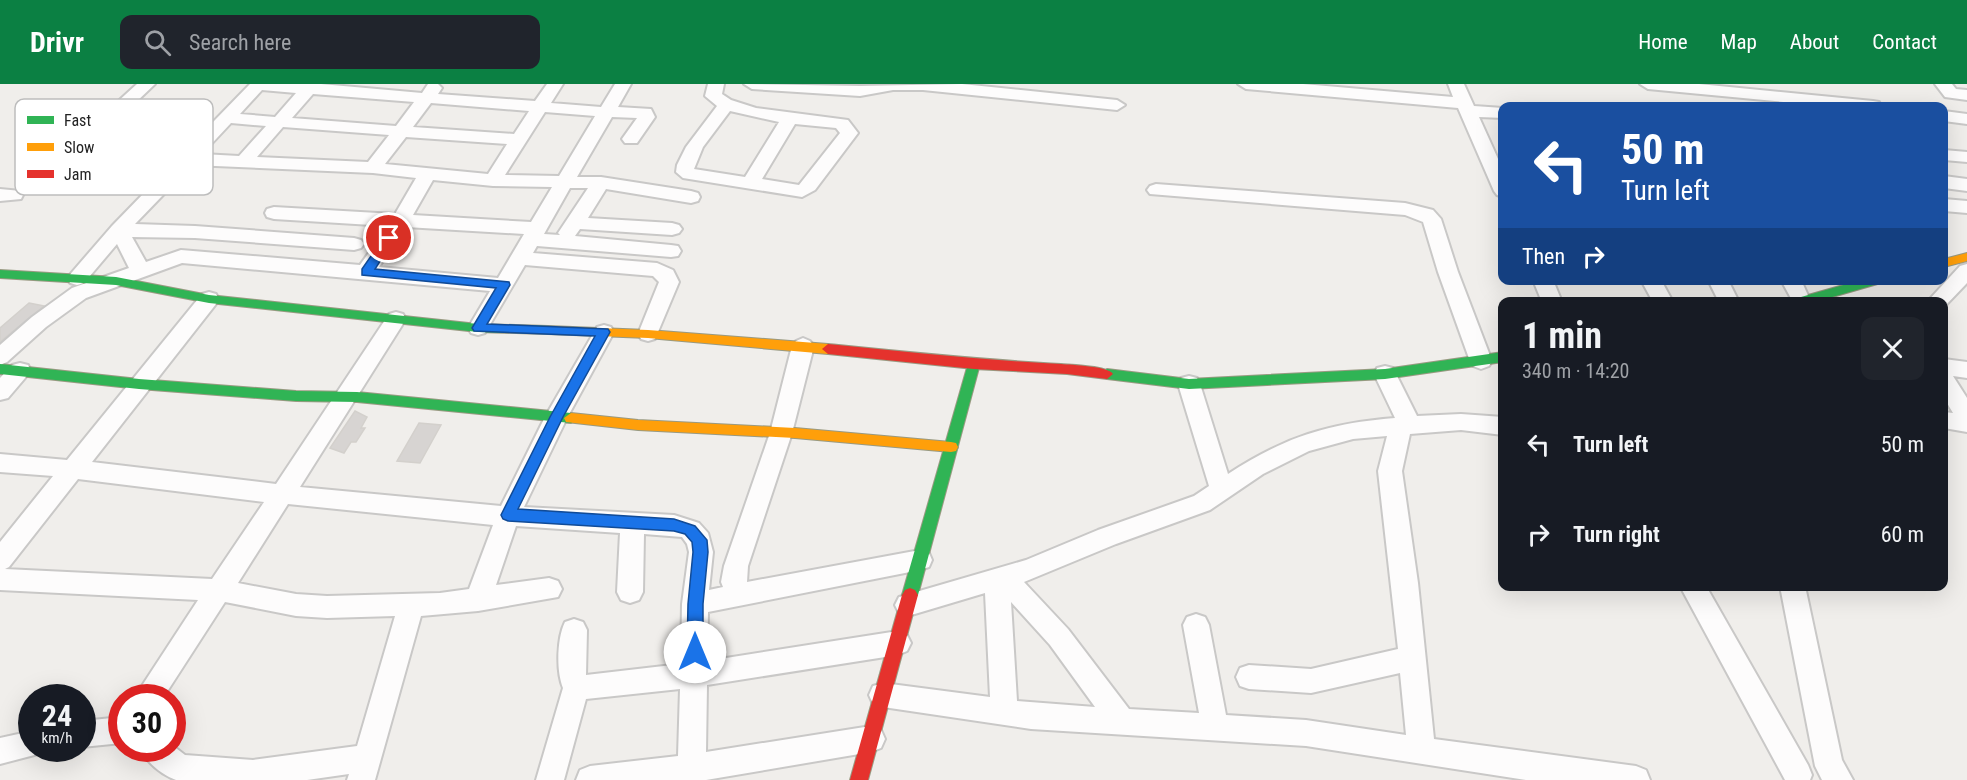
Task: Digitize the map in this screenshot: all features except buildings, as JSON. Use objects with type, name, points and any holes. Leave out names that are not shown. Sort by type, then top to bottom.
[{"type":"main road","points":[[1948,262],[1967,257]]},
{"type":"main road","points":[[0,274],[116,281],[209,299],[478,328],[648,334],[803,346],[974,364],[1067,369],[1189,384],[1385,374],[1498,358]]},
{"type":"main road","points":[[1815,297],[1859,285]]},
{"type":"main road","points":[[860,779],[974,364]]},
{"type":"main road","points":[[10,370],[139,384],[296,396],[347,397],[638,425],[781,433],[951,447]]},
{"type":"street","points":[[131,99],[147,84]]},
{"type":"street","points":[[493,180],[555,84]]},
{"type":"street","points":[[478,328],[623,84]]},
{"type":"street","points":[[716,84],[713,96],[726,104],[754,112],[842,124],[849,133],[809,186],[802,190],[695,176],[685,172],[684,166],[691,153],[726,104]]},
{"type":"street","points":[[752,84],[860,91],[893,85],[923,85],[1117,105]]},
{"type":"street","points":[[1246,84],[1372,89],[1498,112]]},
{"type":"street","points":[[1456,84],[1498,180]]},
{"type":"street","points":[[1653,84],[1833,102]]},
{"type":"street","points":[[1943,84],[1951,93],[1967,95]]},
{"type":"street","points":[[213,131],[259,85],[432,91],[541,107],[645,113],[646,117],[631,139]]},
{"type":"street","points":[[244,161],[311,86]]},
{"type":"street","points":[[373,168],[432,91]]},
{"type":"street","points":[[226,117],[518,140]]},
{"type":"street","points":[[750,184],[791,117]]},
{"type":"street","points":[[1948,117],[1967,119]]},
{"type":"street","points":[[1948,155],[1967,157]]},
{"type":"street","points":[[213,160],[373,168],[493,180],[601,183],[691,197]]},
{"type":"street","points":[[366,272],[401,222],[427,174]]},
{"type":"street","points":[[1948,182],[1967,184]]},
{"type":"street","points":[[550,260],[601,183]]},
{"type":"street","points":[[1156,190],[1405,209],[1426,214],[1432,219],[1448,272],[1481,361]]},
{"type":"street","points":[[77,278],[153,195]]},
{"type":"street","points":[[1948,205],[1967,207]]},
{"type":"street","points":[[274,213],[534,234],[561,242],[671,251]]},
{"type":"street","points":[[575,222],[672,229]]},
{"type":"street","points":[[119,230],[195,232],[354,244]]},
{"type":"street","points":[[119,230],[140,269]]},
{"type":"street","points":[[0,357],[58,306],[79,293],[181,256],[504,285]]},
{"type":"street","points":[[520,258],[657,270],[666,275],[669,282],[648,334]]},
{"type":"street","points":[[1942,297],[1967,271]]},
{"type":"street","points":[[0,560],[209,299]]},
{"type":"street","points":[[156,684],[347,397],[396,319]]},
{"type":"street","points":[[478,600],[508,515],[556,417],[604,332]]},
{"type":"street","points":[[739,594],[734,582],[736,566],[781,433],[803,346]]},
{"type":"street","points":[[1948,368],[1967,370]]},
{"type":"street","points":[[0,392],[10,370]]},
{"type":"street","points":[[1385,374],[1405,425],[1390,471],[1421,751]]},
{"type":"street","points":[[1189,384],[1222,490]]},
{"type":"street","points":[[1948,386],[1967,416]]},
{"type":"street","points":[[1948,421],[1967,423]]},
{"type":"street","points":[[908,605],[1001,579],[1107,537],[1202,504],[1255,468],[1302,444],[1353,430],[1405,425],[1461,422],[1498,426]]},
{"type":"street","points":[[0,463],[72,468],[281,495],[508,515],[674,525],[690,530],[699,540],[700,565],[695,604],[692,774]]},
{"type":"street","points":[[630,592],[632,524]]},
{"type":"street","points":[[695,604],[920,560]]},
{"type":"street","points":[[0,579],[220,590],[296,606],[411,606],[478,600],[549,589]]},
{"type":"street","points":[[1001,579],[1004,712]]},
{"type":"street","points":[[1001,579],[1059,636],[1122,722]]},
{"type":"street","points":[[1695,591],[1777,741],[1788,777],[1834,773],[1793,591]]},
{"type":"street","points":[[166,762],[176,774],[253,774],[364,769],[411,606]]},
{"type":"street","points":[[1196,625],[1215,728]]},
{"type":"street","points":[[550,780],[576,688],[573,680],[574,630]]},
{"type":"street","points":[[576,688],[695,675],[898,643]]},
{"type":"street","points":[[1249,677],[1311,681],[1412,658]]},
{"type":"street","points":[[883,695],[1031,716],[1305,733],[1543,769],[1636,780]]},
{"type":"street","points":[[590,780],[692,774],[871,739]]},
{"type":"street","points":[[0,751],[18,747]]},
{"type":"traffic: fast","points":[[0,274],[116,281],[209,299],[478,328],[548,330]]},
{"type":"traffic: fast","points":[[1816,297],[1859,285]]},
{"type":"traffic: fast","points":[[1107,374],[1189,384],[1385,374],[1498,358]]},
{"type":"traffic: fast","points":[[910,595],[974,364]]},
{"type":"traffic: fast","points":[[0,369],[139,384],[296,396],[357,397],[571,418]]},
{"type":"traffic: slow","points":[[1948,262],[1967,257]]},
{"type":"traffic: slow","points":[[548,330],[648,334],[828,349]]},
{"type":"traffic: slow","points":[[571,418],[638,425],[795,433],[951,447]]},
{"type":"traffic: jam","points":[[828,349],[974,364],[1067,369],[1107,374]]},
{"type":"traffic: jam","points":[[859,780],[910,595]]},
{"type":"route","points":[[389,238],[366,272],[504,285],[478,328],[604,332],[556,417],[508,515],[674,525],[690,530],[699,540],[701,552],[695,604],[695,652]]}]
